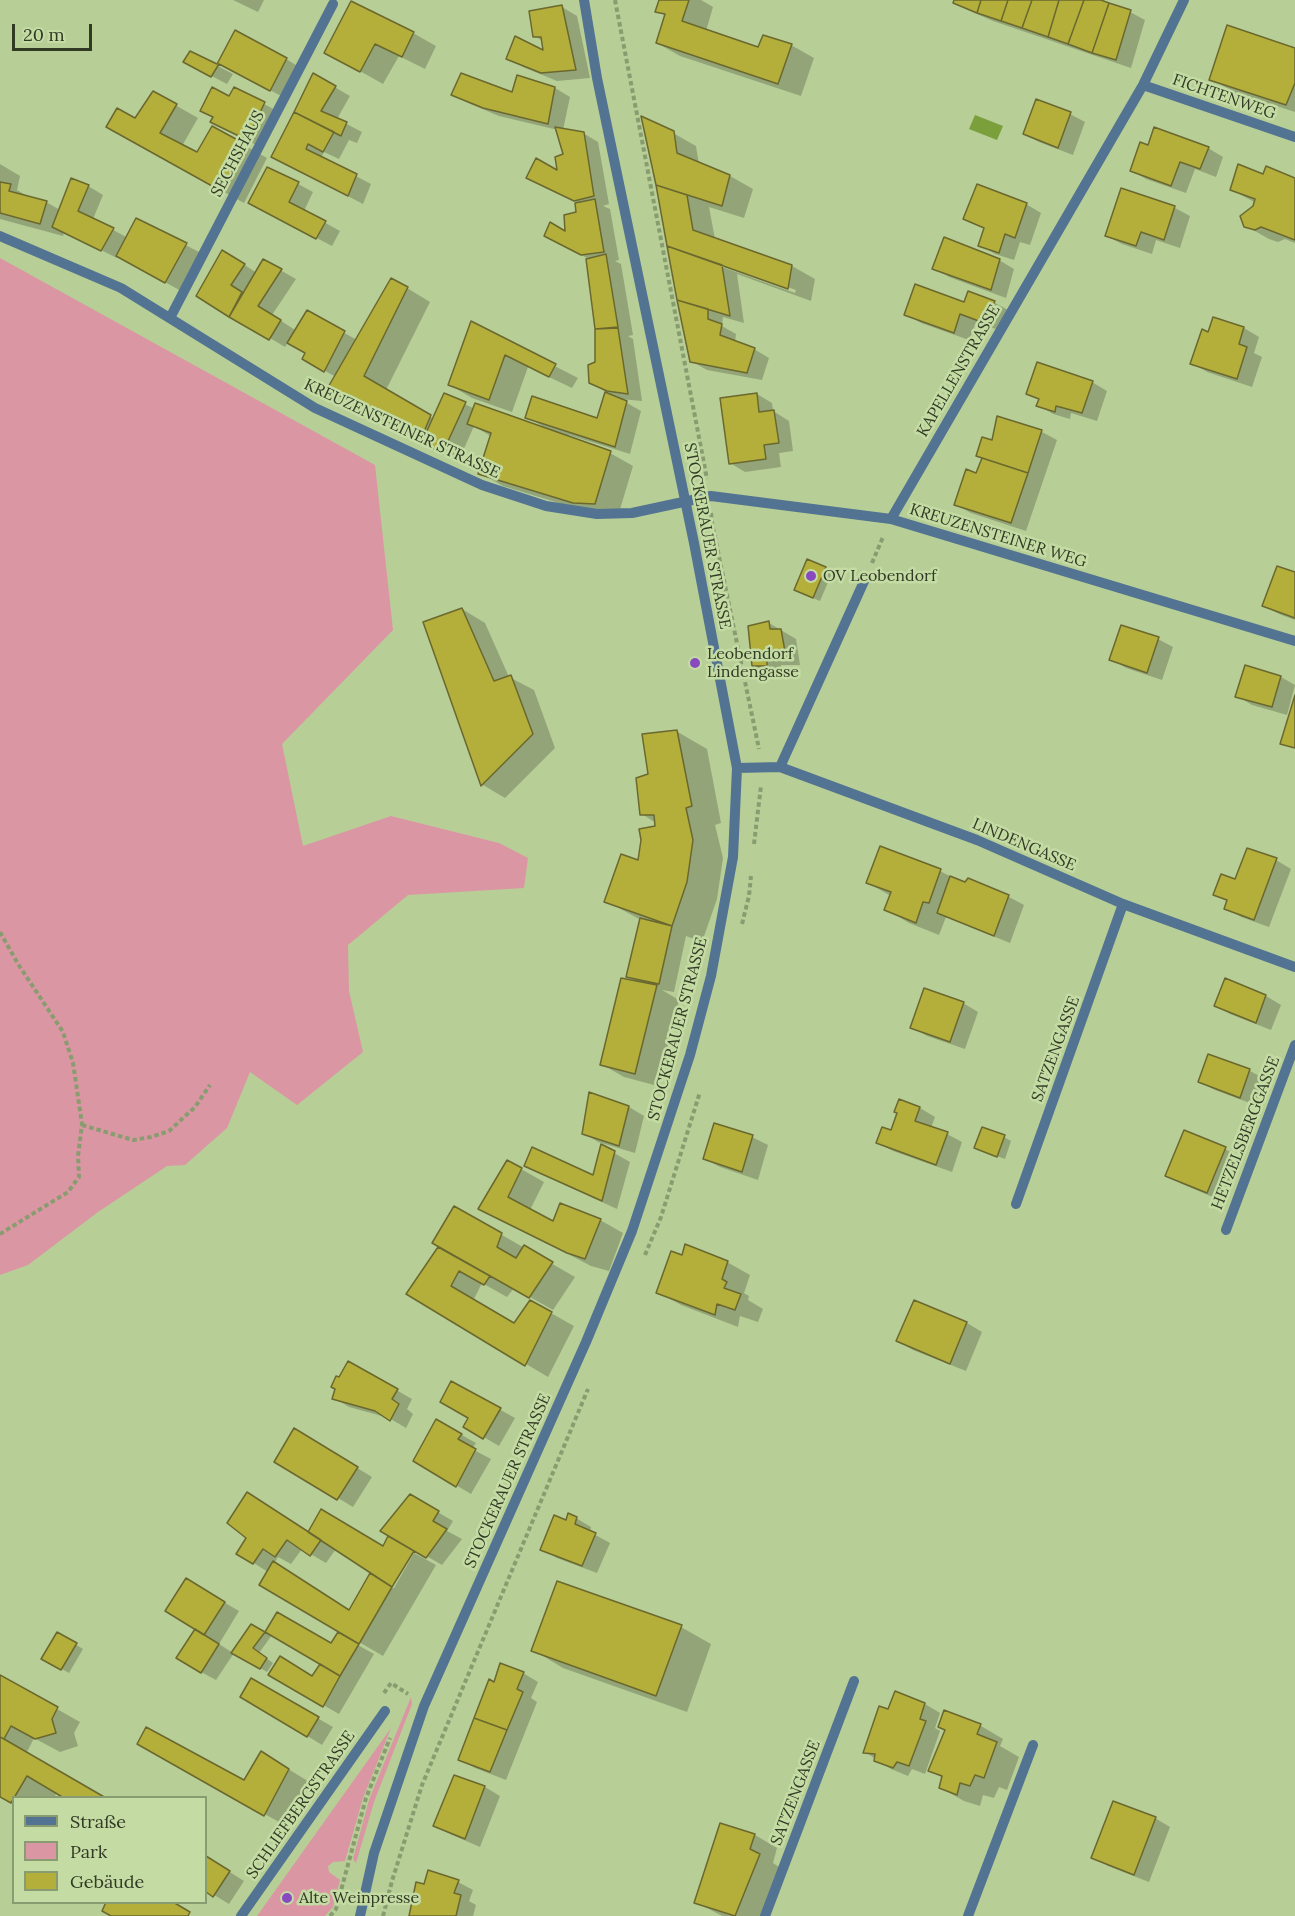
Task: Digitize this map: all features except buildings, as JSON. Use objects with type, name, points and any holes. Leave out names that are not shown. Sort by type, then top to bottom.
[{"type":"street","name":"STOCKERAUER STRASSE","points":[[360,1916],[374,1853],[424,1706],[586,1342],[632,1231],[690,1055],[711,976],[733,857],[738,768],[597,78],[584,0]]},
{"type":"street","name":"KAPELLENSTRASSE","points":[[891,519],[1143,85],[1184,0]]},
{"type":"street","name":"SECHSHAUS","points":[[170,318],[333,4]]},
{"type":"street","name":"FICHTENWEG","points":[[1143,85],[1295,137]]},
{"type":"street","name":"KREUZENSTEINER STRASSE","points":[[0,236],[121,288],[315,408],[482,485],[546,506],[597,513],[632,513],[685,501]]},
{"type":"street","name":"KREUZENSTEINER WEG","points":[[685,501],[711,496],[891,519],[1295,641]]},
{"type":"street","points":[[780,767],[866,577]]},
{"type":"street","name":"LINDENGASSE","points":[[738,768],[780,767],[977,840],[1123,904],[1295,968]]},
{"type":"street","name":"SATZENGASSE","points":[[1016,1204],[1123,904]]},
{"type":"street","name":"HETZELSBERGGASSE","points":[[1226,1230],[1295,1046]]},
{"type":"street","name":"SATZENGASSE","points":[[765,1916],[854,1681]]},
{"type":"street","name":"SCHLIEFBERGSTRASSE","points":[[241,1916],[385,1711]]},
{"type":"street","points":[[968,1916],[1033,1745]]},
{"type":"path","points":[[615,0],[711,496],[712,523],[763,768]]},
{"type":"path","points":[[866,577],[891,519]]},
{"type":"path","points":[[0,932],[18,964],[63,1032],[74,1063],[82,1124],[78,1156],[79,1177],[68,1192],[0,1234]]},
{"type":"path","points":[[82,1124],[133,1140],[151,1137],[168,1131],[195,1107],[210,1085]]},
{"type":"green space","points":[[0,258],[375,465],[393,630],[282,744],[303,846],[391,816],[499,843],[528,858],[524,888],[408,895],[348,945],[349,991],[363,1052],[297,1105],[250,1072],[227,1128],[185,1165],[167,1166],[98,1212],[28,1265],[0,1275]]},
{"type":"green space","points":[[411,1697],[412,1704],[374,1802],[356,1863],[353,1859],[369,1800]]},
{"type":"green space","points":[[391,1728],[363,1798],[345,1861],[333,1862],[328,1866],[329,1872],[340,1880],[333,1907],[325,1916],[257,1916]]},
{"type":"shaded area","points":[[975,115],[1003,126],[997,140],[969,129]]},
{"type":"place","name":"OV Leobendorf","points":[[811,576]]},
{"type":"place","name":"Leobendorf Lindengasse","points":[[695,663]]},
{"type":"place","name":"Alte Weinpresse","points":[[287,1898]]}]
